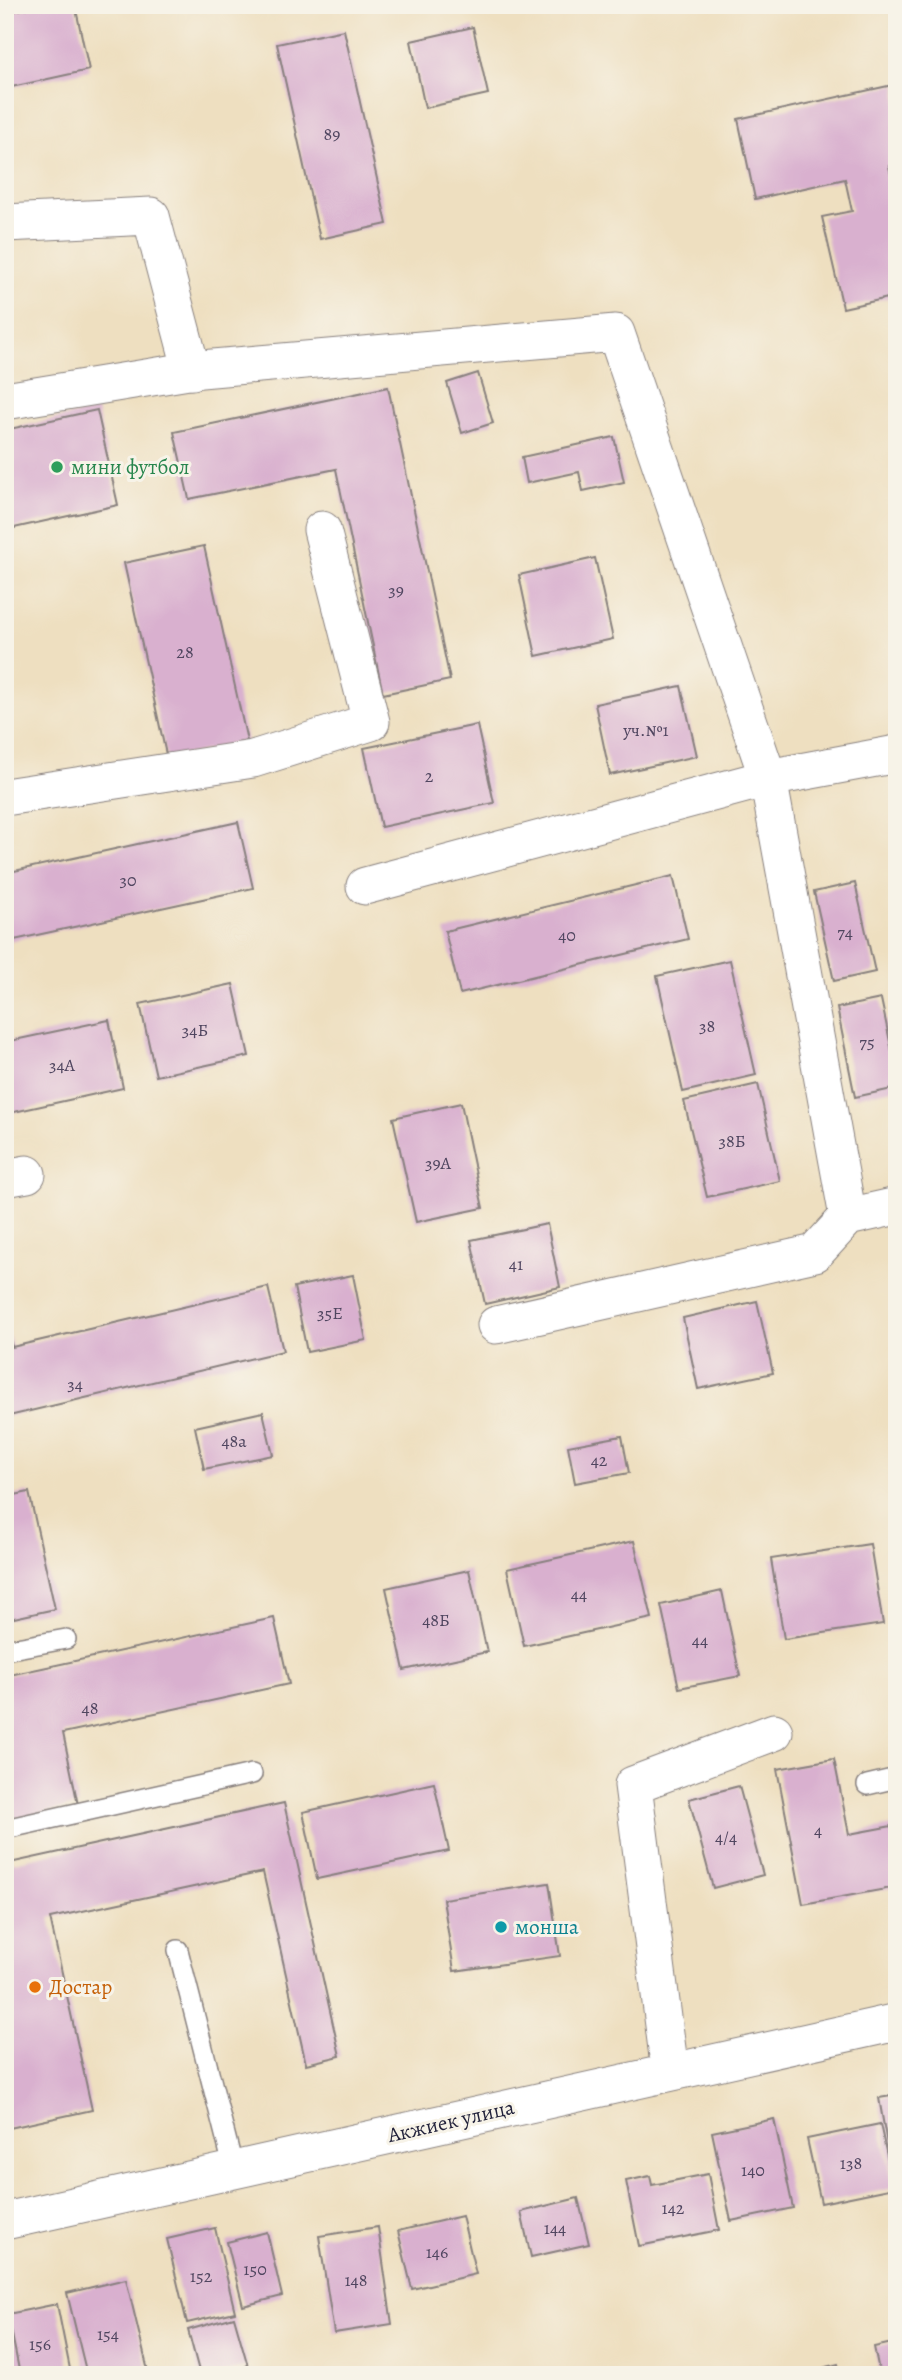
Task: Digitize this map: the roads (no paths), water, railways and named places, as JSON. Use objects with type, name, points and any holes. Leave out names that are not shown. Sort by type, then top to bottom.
[{"type":"street","points":[[5,223],[151,216],[192,371]]},
{"type":"street","points":[[5,401],[192,371],[616,333],[768,778],[848,1217]]},
{"type":"street","points":[[5,797],[253,759],[371,722],[322,530]]},
{"type":"street","points":[[365,886],[768,778],[897,754]]},
{"type":"street","points":[[496,1325],[816,1253],[848,1217],[897,1206]]},
{"type":"street","points":[[670,2072],[633,1785],[774,1732]]},
{"type":"street","name":"Акжиек улица","points":[[5,2221],[897,2022]]},
{"type":"lane","points":[[5,1650],[66,1639]]},
{"type":"lane","points":[[5,1829],[252,1774]]},
{"type":"lane","points":[[867,1786],[897,1778]]},
{"type":"lane","points":[[178,1950],[234,2170]]},
{"type":"place","name":"мини футбол","points":[[57,467]]},
{"type":"place","name":"монша","points":[[501,1927]]},
{"type":"place","name":"Достар","points":[[35,1987]]}]
